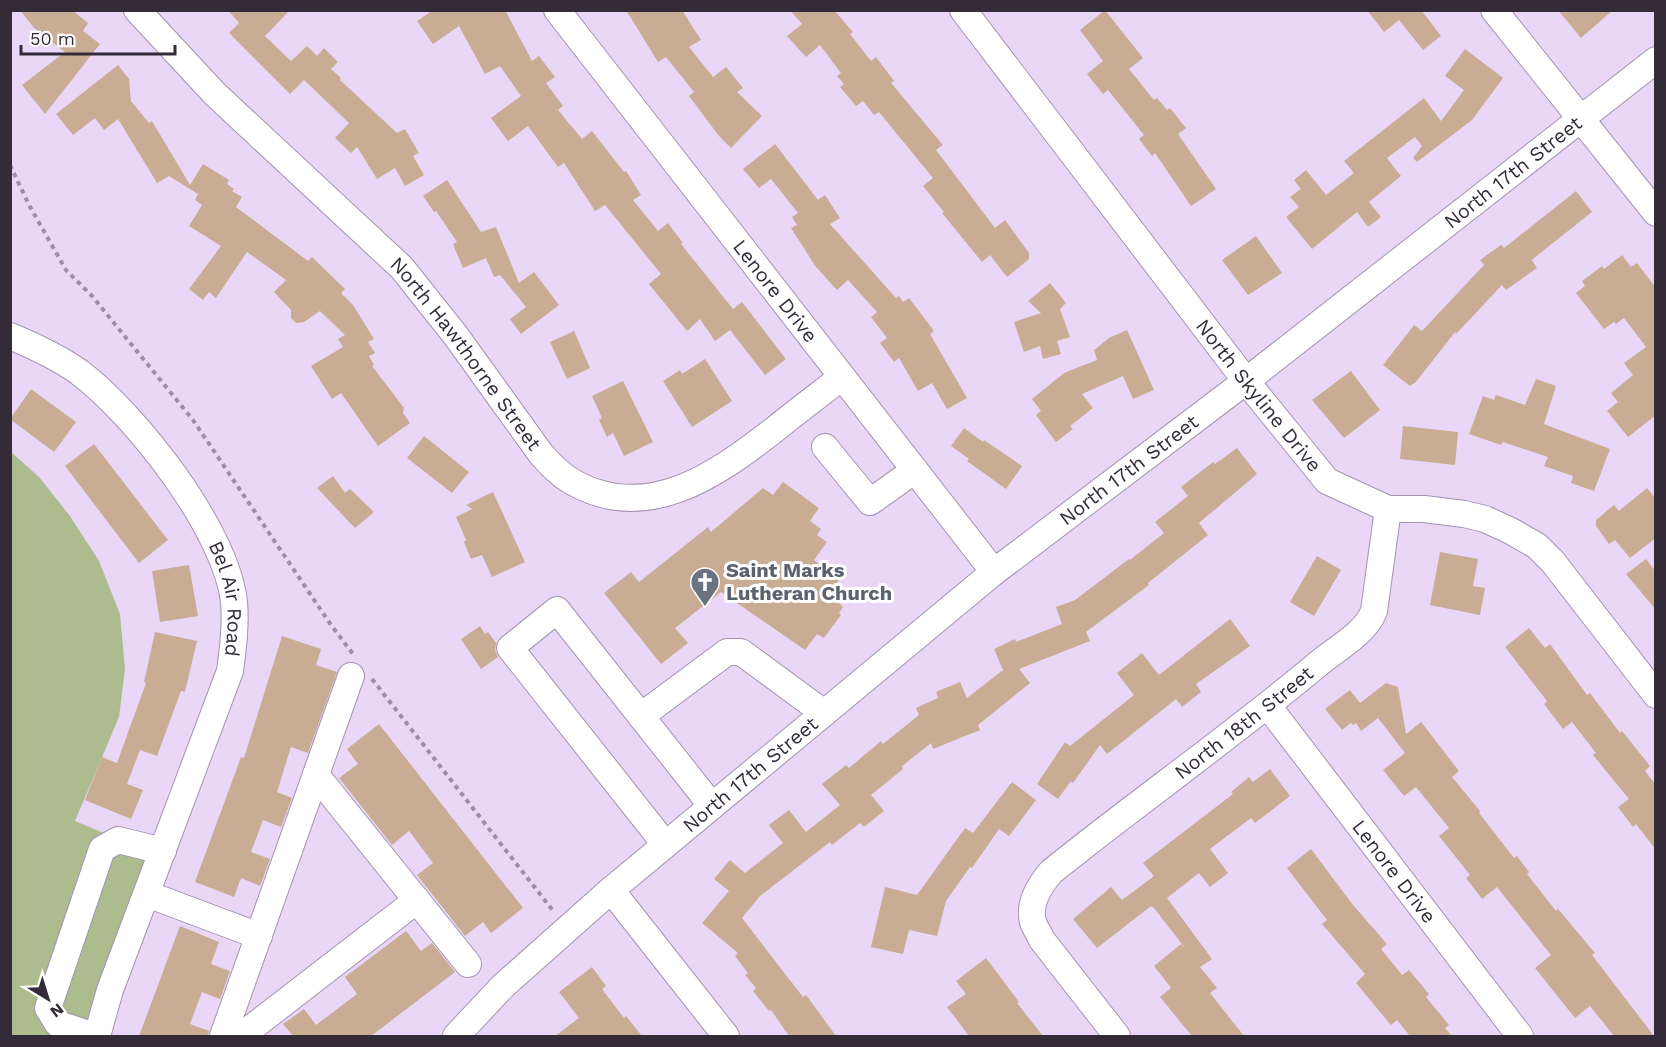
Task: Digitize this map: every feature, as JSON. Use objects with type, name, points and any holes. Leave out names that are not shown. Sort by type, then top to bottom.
[{"type":"street","name":"North Hawthorne Street","points":[[137,10],[215,94],[402,268],[456,336],[541,454],[571,482],[608,495],[632,498],[670,492],[708,477],[734,461],[842,377]]},
{"type":"street","name":"Lenore Drive","points":[[557,10],[994,572]]},
{"type":"street","name":"North Skyline Drive","points":[[963,10],[1246,381],[1327,481],[1388,509],[1424,509],[1485,519],[1537,546],[1553,562],[1656,695]]},
{"type":"street","points":[[1494,10],[1656,213]]},
{"type":"street","name":"North 17th Street","points":[[456,1036],[503,986],[611,890],[994,572],[1246,381],[1656,60]]},
{"type":"street","name":"Bel Air Road","points":[[10,336],[77,371],[95,385],[148,443],[199,511],[222,557],[234,602],[234,640],[230,670],[110,990],[96,1036]]},
{"type":"street","points":[[825,447],[870,502],[915,470]]},
{"type":"street","name":"North 18th Street","points":[[1117,1036],[1042,940],[1033,922],[1035,900],[1041,885],[1050,872],[1268,706],[1371,620],[1388,509]]},
{"type":"street","points":[[665,844],[510,648],[557,610],[712,806]]},
{"type":"street","points":[[641,717],[727,652],[741,652],[824,712]]},
{"type":"street","points":[[223,1036],[316,775],[360,671]]},
{"type":"street","name":"Lenore Drive","points":[[1268,706],[1520,1036]]},
{"type":"street","points":[[316,775],[468,964]]},
{"type":"street","points":[[96,1036],[58,1024],[48,1008],[102,849],[118,840],[163,851]]},
{"type":"street","points":[[611,890],[726,1036]]},
{"type":"street","points":[[147,894],[259,936]]},
{"type":"street","points":[[241,1036],[417,900]]},
{"type":"path","points":[[10,165],[28,205],[66,270],[92,296],[193,420],[360,671],[567,929]]},
{"type":"green space","points":[[11,452],[39,477],[70,516],[99,561],[120,614],[125,669],[119,717],[75,821],[161,857],[97,1036],[11,1036]]},
{"type":"building","points":[[20,10],[72,10],[88,23],[83,31],[100,44],[45,114],[22,85],[65,52],[34,28]]},
{"type":"building","points":[[228,10],[290,10],[265,36],[291,61],[307,46],[317,56],[324,48],[338,62],[331,69],[341,78],[340,80],[397,133],[405,129],[419,153],[413,156],[424,175],[405,186],[395,168],[377,179],[357,147],[351,153],[335,138],[349,123],[304,80],[290,94],[229,33],[239,23]]},
{"type":"building","points":[[433,10],[505,10],[532,61],[539,56],[555,77],[546,83],[563,106],[558,110],[582,139],[592,131],[624,172],[626,171],[641,195],[633,200],[658,231],[668,223],[683,243],[681,244],[733,309],[742,302],[786,359],[765,375],[730,330],[715,341],[700,319],[687,331],[649,284],[661,274],[605,205],[595,211],[564,163],[558,167],[528,126],[508,141],[491,118],[521,96],[500,66],[485,74],[459,26],[433,44],[417,21]]},
{"type":"building","points":[[626,10],[682,10],[701,40],[689,47],[713,77],[726,67],[743,88],[737,92],[762,116],[731,148],[689,96],[694,92],[666,57],[658,62]]},
{"type":"building","points":[[790,10],[834,10],[853,32],[850,34],[871,61],[876,57],[894,81],[891,83],[943,145],[936,150],[995,228],[1005,220],[1029,253],[1029,259],[1007,277],[990,255],[982,262],[923,186],[933,178],[879,112],[874,115],[863,101],[856,106],[840,87],[844,84],[837,76],[841,73],[820,45],[806,57],[787,36],[802,24]]},
{"type":"building","points":[[1105,10],[1143,58],[1129,69],[1154,100],[1157,98],[1167,110],[1170,108],[1186,128],[1178,134],[1216,189],[1191,206],[1155,153],[1152,156],[1139,139],[1144,135],[1108,90],[1103,94],[1087,74],[1103,61],[1080,30]]},
{"type":"building","points":[[1367,10],[1421,10],[1441,36],[1423,50],[1399,20],[1384,32]]},
{"type":"building","points":[[1558,10],[1613,10],[1581,38]]},
{"type":"building","points":[[1465,49],[1503,78],[1472,120],[1417,162],[1413,158],[1422,146],[1415,137],[1387,158],[1401,176],[1369,202],[1381,217],[1368,227],[1357,212],[1312,249],[1286,217],[1299,207],[1290,197],[1301,189],[1294,180],[1306,170],[1326,195],[1354,173],[1344,161],[1424,98],[1441,121],[1464,90],[1445,76]]},
{"type":"building","points":[[118,65],[129,79],[131,101],[149,123],[152,121],[190,185],[203,164],[229,180],[227,184],[234,189],[232,191],[242,197],[236,207],[308,261],[312,257],[345,289],[341,293],[353,305],[374,339],[368,342],[375,353],[369,356],[374,365],[372,366],[404,408],[403,413],[410,423],[378,446],[341,393],[332,399],[311,366],[343,347],[338,339],[345,335],[320,311],[304,322],[296,323],[291,318],[291,310],[274,292],[286,280],[247,252],[216,298],[209,292],[203,300],[189,289],[221,246],[189,226],[202,205],[195,200],[198,194],[169,176],[157,183],[118,119],[104,130],[95,118],[73,135],[56,114]]},
{"type":"building","points":[[775,144],[818,200],[825,195],[840,218],[830,224],[896,298],[899,296],[903,302],[909,298],[934,331],[930,334],[967,398],[947,409],[932,383],[918,391],[899,358],[894,362],[880,343],[887,338],[871,317],[877,312],[848,280],[837,290],[816,267],[791,228],[797,225],[792,217],[798,213],[771,179],[759,188],[743,169]]},
{"type":"building","points":[[447,180],[481,232],[496,227],[519,283],[534,272],[559,305],[521,334],[510,319],[526,307],[500,275],[494,277],[486,258],[463,268],[453,244],[457,242],[423,196]]},
{"type":"building","points":[[1576,191],[1592,212],[1532,260],[1537,268],[1506,290],[1502,285],[1456,334],[1455,332],[1416,382],[1410,386],[1383,365],[1414,325],[1422,331],[1484,265],[1480,260],[1501,245],[1504,248]]},
{"type":"building","points":[[1256,236],[1282,273],[1248,295],[1222,260]]},
{"type":"building","points":[[1622,255],[1631,267],[1637,263],[1656,288],[1656,415],[1628,437],[1607,411],[1618,402],[1611,393],[1633,375],[1624,363],[1646,347],[1624,318],[1604,329],[1576,293],[1585,286],[1582,281],[1602,266],[1604,269]]},
{"type":"building","points":[[1050,283],[1066,303],[1060,309],[1070,337],[1057,341],[1061,354],[1043,359],[1040,346],[1024,352],[1014,322],[1041,313],[1028,301]]},
{"type":"building","points":[[1127,330],[1154,390],[1133,399],[1123,376],[1082,394],[1093,408],[1070,426],[1073,429],[1056,442],[1036,415],[1041,411],[1032,399],[1064,373],[1097,360],[1094,350],[1109,338]]},
{"type":"building","points":[[574,331],[590,368],[567,379],[550,342]]},
{"type":"building","points":[[705,359],[732,401],[692,427],[663,381],[680,370],[682,374]]},
{"type":"building","points":[[1351,371],[1380,410],[1344,438],[1312,400]]},
{"type":"building","points":[[1536,379],[1556,386],[1544,424],[1610,449],[1594,491],[1571,483],[1573,476],[1544,466],[1548,457],[1503,442],[1501,445],[1469,434],[1483,396],[1494,400],[1496,395],[1525,405]]},
{"type":"building","points":[[623,381],[653,442],[624,456],[613,433],[607,437],[599,420],[602,418],[592,396]]},
{"type":"building","points":[[31,389],[76,422],[54,452],[10,419]]},
{"type":"building","points":[[1403,426],[1458,432],[1455,465],[1400,459]]},
{"type":"building","points":[[964,428],[1022,466],[1006,489],[967,461],[969,459],[951,446]]},
{"type":"building","points":[[424,436],[469,472],[452,493],[407,458]]},
{"type":"building","points":[[94,444],[168,540],[139,563],[65,466]]},
{"type":"building","points":[[1237,448],[1257,474],[1199,523],[1208,535],[1148,583],[1149,585],[1086,632],[1090,641],[1019,669],[1030,683],[978,725],[980,730],[933,749],[931,743],[871,795],[884,811],[864,827],[860,823],[832,845],[830,842],[760,896],[742,918],[803,997],[806,995],[836,1036],[789,1036],[771,1010],[769,1011],[753,991],[756,988],[745,975],[748,973],[735,956],[738,953],[702,923],[729,891],[714,879],[730,860],[745,873],[783,843],[769,825],[789,810],[806,832],[840,805],[822,784],[846,765],[849,768],[881,741],[883,744],[919,715],[916,708],[938,698],[936,692],[960,682],[967,698],[1003,670],[994,649],[1015,639],[1016,642],[1062,624],[1056,607],[1075,600],[1164,533],[1155,522],[1188,496],[1181,487],[1213,462],[1215,464]]},
{"type":"building","points":[[333,476],[345,493],[350,489],[374,512],[355,528],[317,488]]},
{"type":"building","points":[[783,482],[819,508],[810,521],[821,529],[817,535],[827,542],[814,560],[839,580],[836,584],[840,587],[837,593],[842,596],[838,602],[843,607],[839,613],[841,615],[824,638],[817,634],[805,650],[721,592],[675,628],[688,643],[661,664],[604,593],[631,572],[639,582],[708,527],[711,532],[763,488],[773,495]]},
{"type":"building","points":[[1647,488],[1656,499],[1656,538],[1630,558],[1615,540],[1609,544],[1596,526],[1596,520],[1614,505],[1619,511]]},
{"type":"building","points":[[493,492],[525,562],[492,577],[482,555],[471,559],[456,517],[472,509],[466,505]]},
{"type":"building","points":[[1440,552],[1478,559],[1473,586],[1485,588],[1480,615],[1430,605]]},
{"type":"building","points":[[1317,556],[1341,570],[1314,616],[1290,602]]},
{"type":"building","points":[[1646,559],[1656,572],[1656,610],[1626,574]]},
{"type":"building","points":[[189,565],[198,616],[160,622],[152,571]]},
{"type":"building","points":[[1230,619],[1250,646],[1196,684],[1201,692],[1182,707],[1176,699],[1107,754],[1100,745],[1073,783],[1071,781],[1058,799],[1037,784],[1065,742],[1070,746],[1134,695],[1117,673],[1142,653],[1159,675]]},
{"type":"building","points":[[480,626],[485,634],[488,632],[496,643],[495,650],[498,657],[481,669],[461,639]]},
{"type":"building","points":[[1529,628],[1545,648],[1550,644],[1587,695],[1590,693],[1620,733],[1622,731],[1650,766],[1645,771],[1656,785],[1656,850],[1636,824],[1633,827],[1618,807],[1629,799],[1593,755],[1596,753],[1572,722],[1563,729],[1544,704],[1547,701],[1505,647]]},
{"type":"building","points":[[155,632],[197,641],[185,692],[181,691],[157,756],[140,750],[127,784],[143,790],[131,819],[85,800],[102,757],[117,763],[146,683],[144,682]]},
{"type":"building","points":[[282,636],[321,649],[316,665],[337,672],[308,753],[291,747],[277,792],[292,798],[281,827],[263,820],[251,852],[270,859],[260,886],[241,878],[234,897],[195,882],[241,757],[244,758]]},
{"type":"building","points":[[1386,683],[1398,687],[1406,734],[1421,722],[1459,771],[1452,777],[1514,858],[1517,856],[1529,872],[1527,874],[1556,911],[1558,909],[1595,953],[1592,955],[1654,1036],[1614,1036],[1590,1006],[1575,1018],[1535,968],[1551,955],[1497,887],[1482,899],[1466,878],[1470,875],[1439,836],[1449,828],[1416,787],[1404,796],[1383,770],[1405,753],[1378,718],[1361,731],[1356,723],[1353,725],[1351,723],[1342,730],[1325,709],[1350,690],[1360,703]]},
{"type":"building","points":[[379,724],[523,908],[491,933],[483,922],[465,936],[417,875],[433,863],[409,831],[392,845],[339,778],[358,764],[347,749]]},
{"type":"building","points":[[1270,769],[1290,796],[1255,823],[1251,818],[1210,849],[1228,873],[1210,887],[1199,873],[1167,898],[1212,959],[1200,967],[1217,988],[1210,993],[1244,1036],[1192,1036],[1160,997],[1171,988],[1154,966],[1181,944],[1185,948],[1154,908],[1151,906],[1097,948],[1073,919],[1111,887],[1122,900],[1154,876],[1143,863],[1233,794],[1231,792],[1249,777],[1253,782]]},
{"type":"building","points":[[1012,782],[1036,800],[1009,836],[999,829],[972,868],[970,867],[946,901],[937,936],[909,930],[903,954],[871,947],[885,887],[917,895],[965,828],[973,833]]},
{"type":"building","points":[[1311,849],[1353,905],[1387,944],[1381,949],[1402,975],[1409,970],[1429,994],[1426,997],[1449,1025],[1445,1028],[1452,1036],[1410,1036],[1397,1020],[1391,1025],[1356,983],[1365,974],[1322,924],[1327,920],[1287,868]]},
{"type":"building","points":[[180,926],[219,942],[211,964],[230,971],[220,999],[202,992],[190,1024],[209,1031],[208,1036],[139,1036]]},
{"type":"building","points":[[406,931],[421,951],[432,943],[455,972],[371,1036],[293,1036],[283,1024],[304,1009],[316,1025],[357,994],[345,977]]},
{"type":"building","points":[[986,958],[1043,1036],[969,1036],[947,1007],[966,994],[956,981]]},
{"type":"building","points":[[592,967],[606,986],[602,989],[624,1018],[626,1016],[642,1036],[555,1036],[579,1018],[559,992]]},
{"type":"place","name":"Saint Marks Lutheran Church","points":[[705,608]]}]
